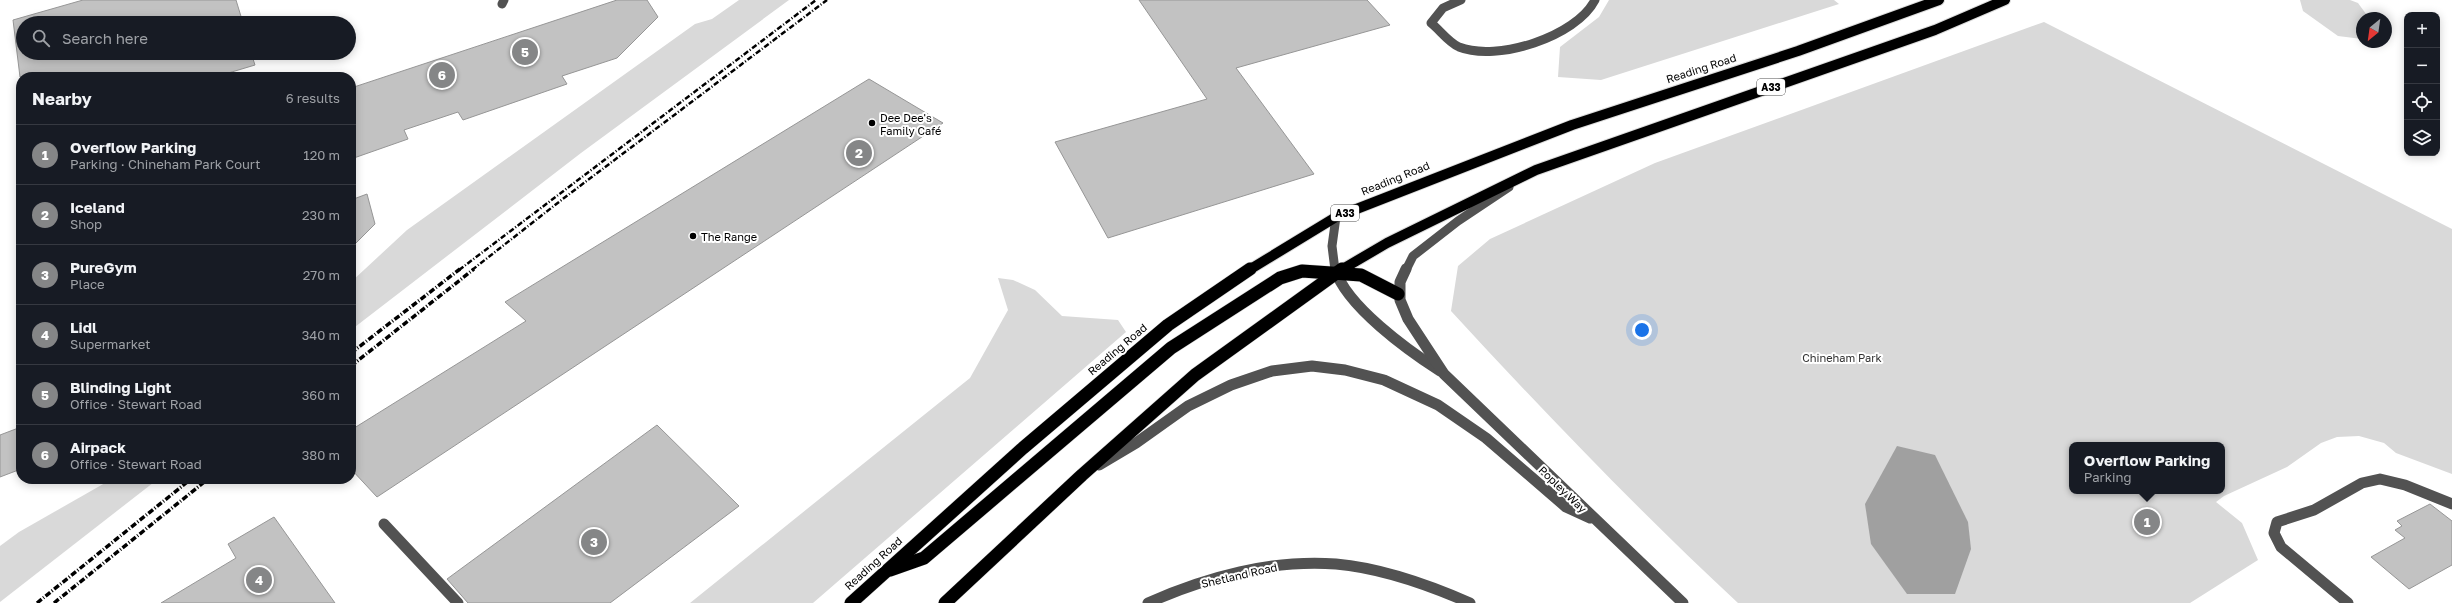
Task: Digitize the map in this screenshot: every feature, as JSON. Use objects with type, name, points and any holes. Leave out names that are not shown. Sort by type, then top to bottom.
[{"type":"highway","name":"Reading Road","points":[[851,603],[1023,448],[1168,325],[1261,262],[1336,217],[1572,124],[1798,51],[1939,0]]},
{"type":"highway","name":"A33","points":[[945,603],[1082,475],[1195,375],[1336,273],[1408,231],[1536,170],[1935,30],[2005,0]]},
{"type":"highway","name":"A33","points":[[883,573],[924,558],[1177,343],[1280,278],[1302,271],[1361,275],[1398,294]]},
{"type":"street","points":[[1461,0],[1443,8],[1431,23],[1457,46],[1484,51],[1523,47],[1572,24],[1594,6],[1596,0]]},
{"type":"street","points":[[1398,294],[1400,282],[1414,256],[1458,221],[1536,170]]},
{"type":"street","name":"Popley Way","points":[[1336,217],[1331,236],[1336,273],[1365,311],[1421,359],[1444,374],[1683,603]]},
{"type":"street","name":"Popley Way","points":[[1398,294],[1408,319],[1444,374]]},
{"type":"street","points":[[1082,475],[1136,444],[1188,406],[1231,385],[1272,371],[1312,366],[1345,370],[1384,380],[1438,405],[1486,438],[1566,507],[1596,520]]},
{"type":"street","points":[[2348,603],[2281,547],[2274,533],[2278,522],[2314,510],[2362,483],[2380,479],[2405,485],[2452,504]]},
{"type":"street","points":[[384,524],[458,603]]},
{"type":"street","name":"Shetland Road","points":[[1148,603],[1208,581],[1272,566],[1336,564],[1377,572],[1450,593],[1470,603]]},
{"type":"green space","points":[[739,0],[789,0],[581,153],[356,326],[356,277],[407,230],[695,24],[712,19]]},
{"type":"green space","points":[[1609,0],[1834,0],[1839,4],[1601,80],[1558,77],[1560,47],[1599,17]]},
{"type":"green space","points":[[2300,0],[2350,0],[2358,3],[2365,12],[2356,12],[2356,38],[2338,36],[2303,11]]},
{"type":"green space","name":"Chineham Park","points":[[2044,22],[2452,229],[2452,474],[2396,453],[2384,443],[2359,436],[2337,437],[2321,443],[2287,467],[2224,496],[2216,502],[2242,523],[2258,560],[2190,603],[1738,603],[1592,460],[1451,311],[1458,266],[1490,239],[1655,163]]},
{"type":"green space","points":[[998,278],[1013,280],[1035,290],[1062,316],[1118,320],[1126,332],[813,603],[690,603],[970,378],[1008,310]]},
{"type":"green space","points":[[103,484],[152,484],[0,602],[0,546],[19,532]]},
{"type":"shaded area","points":[[1897,446],[1935,455],[1968,522],[1971,549],[1955,594],[1907,594],[1871,544],[1865,504]]},
{"type":"building","points":[[83,0],[236,0],[241,16],[27,16]]},
{"type":"building","points":[[617,0],[647,0],[658,17],[617,58],[562,76],[567,84],[463,120],[458,112],[404,130],[408,139],[356,157],[356,86]]},
{"type":"building","points":[[1139,0],[1367,0],[1390,25],[1236,68],[1314,174],[1108,238],[1055,142],[1207,99]]},
{"type":"building","points":[[16,19],[16,44],[13,20]]},
{"type":"building","points":[[18,60],[253,60],[255,65],[232,72],[19,72]]},
{"type":"building","name":"The Range","points":[[869,79],[943,123],[377,497],[356,474],[356,427],[526,321],[505,302]]},
{"type":"building","points":[[367,194],[375,224],[356,243],[356,198]]},
{"type":"building","points":[[657,425],[739,506],[610,603],[468,603],[447,579]]},
{"type":"building","points":[[16,429],[16,471],[0,477],[0,435]]},
{"type":"building","points":[[2430,504],[2452,521],[2452,565],[2409,589],[2371,557],[2405,538],[2395,530],[2402,526],[2397,521]]},
{"type":"building","points":[[274,517],[335,603],[161,603],[236,558],[228,544]]},
{"type":"railway","points":[[459,270],[816,0]]},
{"type":"railway","points":[[472,270],[564,198],[827,0]]},
{"type":"railway","points":[[356,349],[460,269]]},
{"type":"railway","points":[[356,362],[474,269]]},
{"type":"railway","points":[[37,603],[185,484]]},
{"type":"railway","points":[[54,603],[202,484]]},
{"type":"place","name":"Blinding Light","points":[[525,52]]},
{"type":"place","name":"Airpack","points":[[442,75]]},
{"type":"place","name":"Dee Dee's Family Café","points":[[872,123]]},
{"type":"place","name":"Iceland","points":[[859,153]]},
{"type":"place","name":"The Range","points":[[693,236]]},
{"type":"place","name":"Overflow Parking","points":[[2147,522]]},
{"type":"place","name":"PureGym","points":[[594,542]]},
{"type":"place","name":"Lidl","points":[[259,580]]}]
